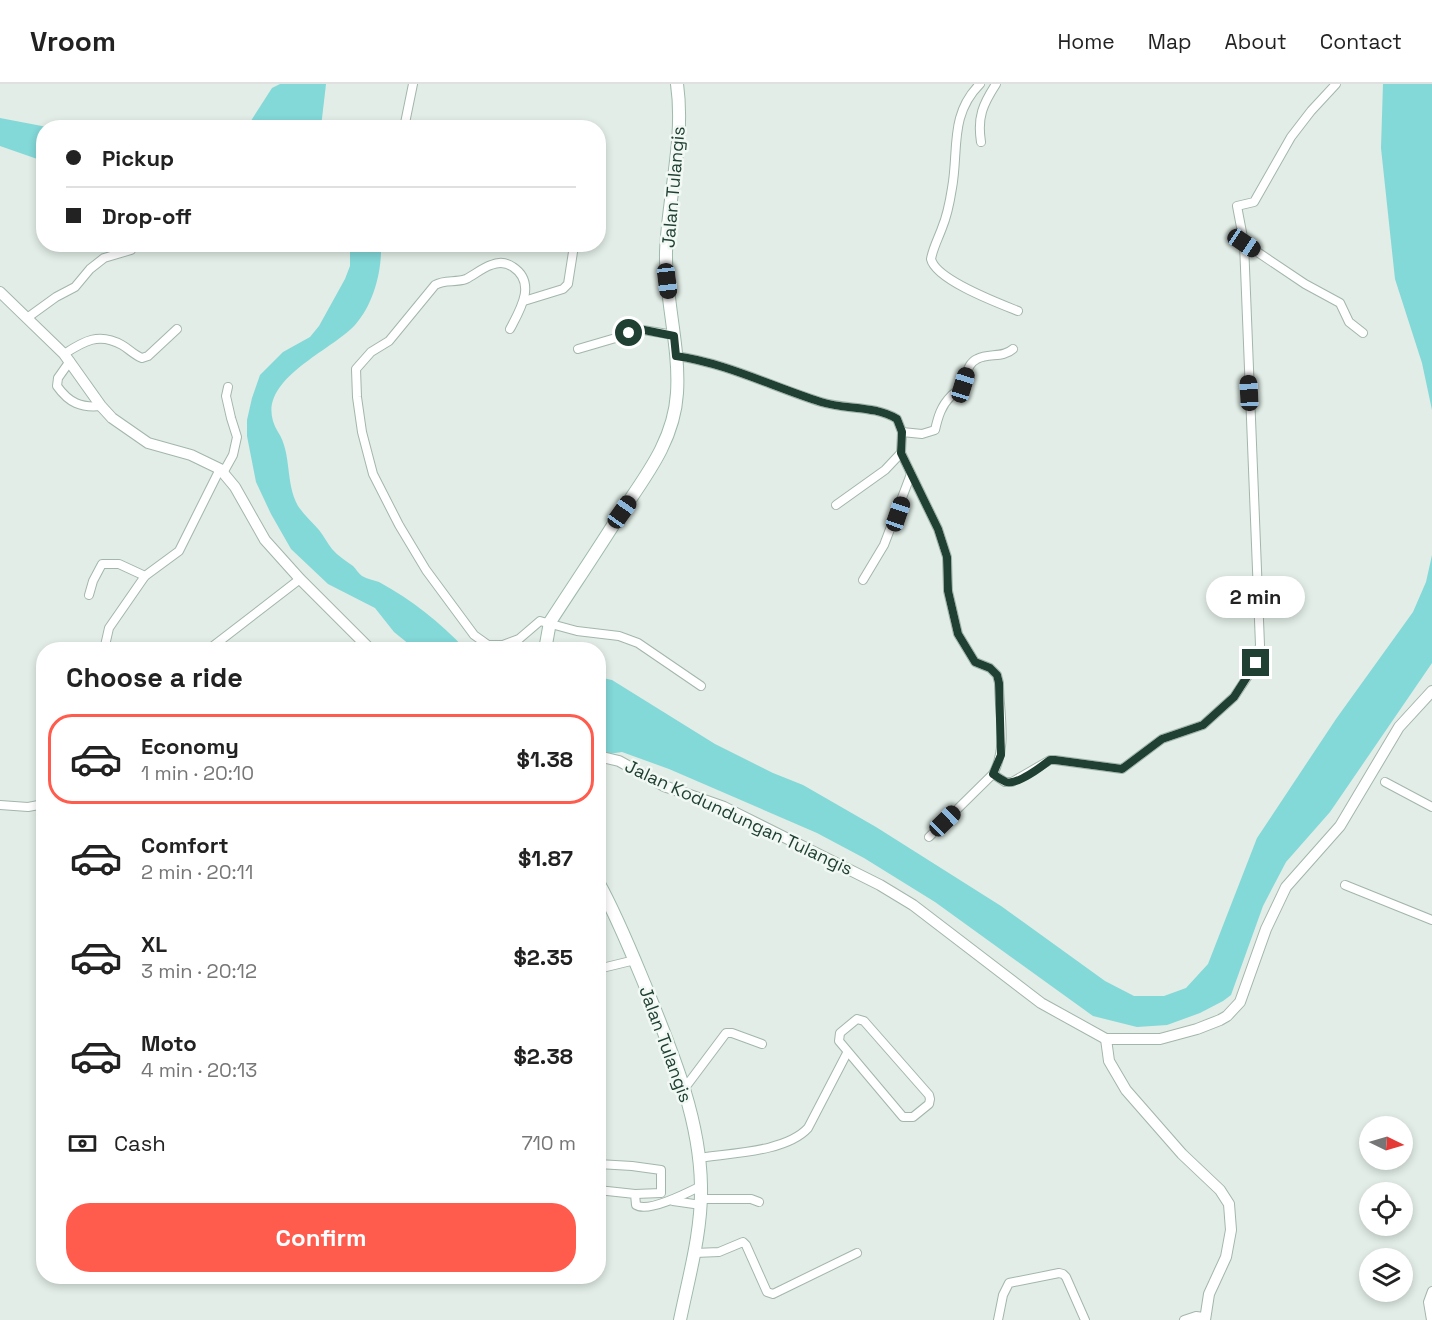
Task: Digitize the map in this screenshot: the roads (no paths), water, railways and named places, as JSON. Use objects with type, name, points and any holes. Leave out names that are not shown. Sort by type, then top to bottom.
[{"type":"main road","name":"Jalan Tulangis","points":[[546,642],[550,622],[651,471],[666,442],[674,419],[677,392],[676,356],[666,253],[680,105],[677,84]]},
{"type":"main road","name":"Jalan Tulangis","points":[[606,899],[635,960],[667,1040],[684,1089],[699,1158],[701,1202],[695,1253],[680,1320]]},
{"type":"street","points":[[406,120],[413,84]]},
{"type":"street","points":[[980,84],[963,106],[957,135],[953,186],[943,226],[931,259],[935,267],[975,294],[1018,310]]},
{"type":"street","points":[[981,142],[978,126],[981,114],[996,84]]},
{"type":"street","points":[[993,774],[1005,782],[1012,782],[1050,760],[1122,769],[1162,739],[1203,725],[1234,697],[1256,663],[1260,645],[1244,243],[1237,206],[1254,202],[1291,137],[1336,84]]},
{"type":"street","points":[[1244,243],[1305,284],[1340,303],[1349,322],[1363,333]]},
{"type":"street","points":[[27,318],[75,287],[90,269],[104,258],[124,252]]},
{"type":"street","points":[[524,301],[563,289],[568,284],[573,252]]},
{"type":"street","points":[[484,642],[474,635],[426,570],[399,525],[373,474],[357,397],[356,369],[371,352],[389,341],[435,285],[442,281],[459,281],[490,265],[502,263],[510,265],[520,273],[526,287],[524,301],[510,329]]},
{"type":"street","points":[[0,292],[67,358],[112,418],[148,443],[190,455],[221,471],[236,487],[265,540],[363,642]]},
{"type":"street","points":[[101,406],[88,408],[76,405],[57,386],[67,358],[81,343],[105,338],[142,358],[148,356],[177,329]]},
{"type":"street","points":[[578,349],[644,330],[674,336]]},
{"type":"street","points":[[902,432],[922,434],[935,430],[943,406],[963,385],[973,362],[977,359],[1005,354],[1013,349]]},
{"type":"street","points":[[676,356],[712,363],[824,403],[879,411],[897,419],[902,432],[901,453],[938,529],[947,557],[948,591],[962,642],[975,662],[990,668],[997,675],[999,683],[1001,755],[993,774],[929,837]]},
{"type":"street","points":[[106,642],[109,628],[145,576],[179,551],[221,471],[233,455],[237,437],[226,396],[228,387]]},
{"type":"street","points":[[836,505],[885,470],[901,453]]},
{"type":"street","points":[[864,580],[884,545],[911,474]]},
{"type":"street","points":[[88,595],[102,564],[119,564],[145,576]]},
{"type":"street","points":[[218,642],[300,579]]},
{"type":"street","points":[[510,642],[519,639],[540,621],[577,631],[619,636],[632,640],[701,686]]},
{"type":"street","name":"Jalan Kodundungan Tulangis","points":[[606,758],[619,761],[664,786],[724,807],[880,885],[913,905],[1041,1003],[1106,1039],[1149,1040],[1175,1036],[1220,1020],[1240,1002],[1266,929],[1286,887],[1340,826],[1399,727],[1432,691]]},
{"type":"street","points":[[1385,782],[1432,807]]},
{"type":"street","points":[[0,805],[36,806]]},
{"type":"street","points":[[1345,885],[1432,920]]},
{"type":"street","points":[[606,967],[635,960]]},
{"type":"street","points":[[857,1019],[861,1019],[929,1095],[929,1104],[913,1117],[903,1117],[847,1053],[839,1041],[840,1033],[857,1019]]},
{"type":"street","points":[[684,1089],[726,1033],[762,1044]]},
{"type":"street","points":[[1106,1039],[1109,1061],[1126,1090],[1167,1137],[1220,1190],[1228,1204],[1231,1230],[1226,1257],[1195,1318]]},
{"type":"street","points":[[699,1158],[779,1146],[801,1136],[808,1128],[847,1053]]},
{"type":"street","points":[[606,1164],[661,1170],[661,1193],[635,1194],[606,1191]]},
{"type":"street","points":[[635,1194],[636,1205],[639,1208],[673,1200],[701,1186]]},
{"type":"street","points":[[673,1200],[701,1202],[751,1199],[759,1202]]},
{"type":"street","points":[[695,1253],[719,1252],[743,1242],[768,1292],[773,1294],[857,1252]]},
{"type":"street","points":[[998,1320],[1003,1294],[1009,1283],[1061,1273],[1066,1277],[1085,1320]]},
{"type":"street","points":[[1431,1320],[1428,1302],[1432,1291]]},
{"type":"water","points":[[280,84],[326,84],[322,120],[251,120],[272,88]]},
{"type":"water","points":[[1383,84],[1432,84],[1432,410],[1422,363],[1395,279],[1381,148]]},
{"type":"water","points":[[0,118],[36,125],[36,159],[0,146]]},
{"type":"water","points":[[350,252],[381,252],[378,277],[367,308],[355,325],[343,336],[295,371],[282,384],[274,399],[272,414],[285,449],[291,488],[300,509],[337,554],[362,576],[379,582],[414,604],[458,642],[406,642],[394,632],[375,608],[328,584],[291,549],[256,482],[247,436],[247,420],[260,375],[283,352],[310,337],[319,326],[350,266]]},
{"type":"water","points":[[1432,555],[1432,663],[1330,812],[1286,862],[1263,906],[1231,995],[1200,1013],[1167,1025],[1137,1027],[1093,1016],[935,902],[864,858],[817,833],[669,769],[622,752],[606,753],[606,679],[612,680],[715,744],[803,785],[876,827],[1001,906],[1105,981],[1134,996],[1164,996],[1186,988],[1208,964],[1257,838],[1336,719],[1413,612],[1426,582]]}]
